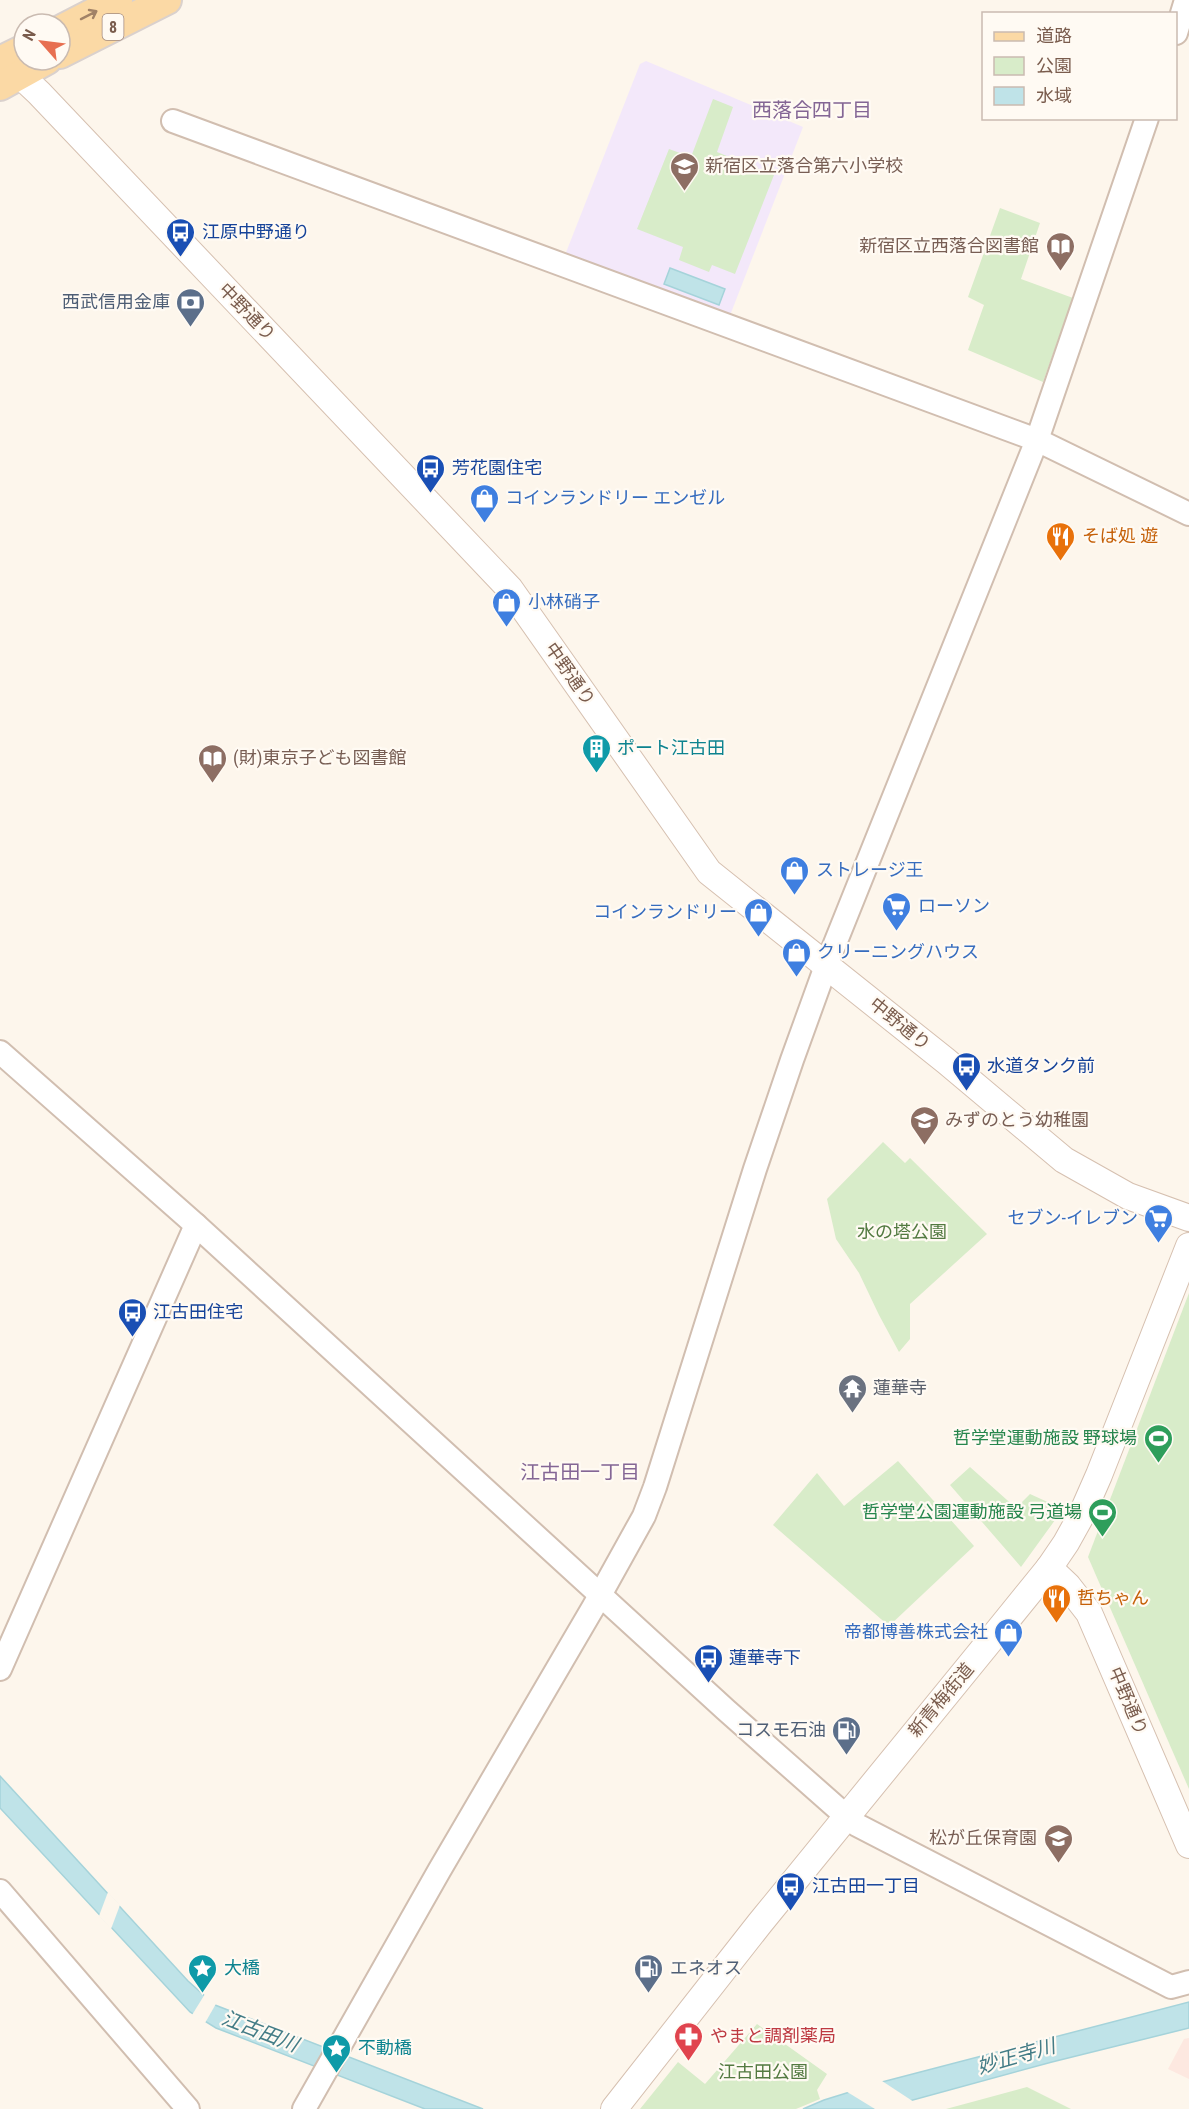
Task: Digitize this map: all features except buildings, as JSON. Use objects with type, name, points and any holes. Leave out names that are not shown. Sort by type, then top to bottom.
[{"type":"main road","name":"8","points":[[72,24],[118,0]]},
{"type":"main road","name":"8","points":[[72,48],[167,0]]},
{"type":"main road","name":"中野通り","points":[[8,64],[39,93],[510,588],[709,872],[946,1061],[1064,1160],[1128,1196],[1189,1218]]},
{"type":"main road","name":"新青梅街道","points":[[614,2109],[675,2029],[846,1816],[1049,1568],[1081,1516],[1099,1475],[1189,1246]]},
{"type":"main road","name":"中野通り","points":[[1049,1568],[1068,1586],[1089,1613],[1189,1845]]},
{"type":"street","points":[[1177,30],[1186,0]]},
{"type":"street","points":[[304,2109],[644,1516],[755,1169],[826,966],[1036,440],[1146,120]]},
{"type":"street","points":[[173,121],[1036,440],[1189,514]]},
{"type":"street","points":[[0,1052],[196,1225],[857,1825],[1171,1988],[1189,1982]]},
{"type":"street","points":[[0,1669],[196,1225]]},
{"type":"street","points":[[0,1891],[188,2109]]},
{"type":"shaded area","name":"新宿区立落合第六小学校","points":[[646,61],[803,127],[729,318],[565,255],[640,64]]},
{"type":"shaded area","points":[[1189,2038],[1189,2079],[1168,2069],[1184,2039]]},
{"type":"green space","points":[[713,99],[733,107],[717,152],[774,175],[735,274],[712,265],[709,272],[679,260],[683,247],[637,229],[669,149],[691,157]]},
{"type":"green space","points":[[1000,208],[1040,223],[1021,279],[1073,298],[1043,382],[968,350],[984,305],[968,297]]},
{"type":"green space","name":"水の塔公園","points":[[883,1142],[905,1163],[910,1158],[987,1234],[910,1304],[910,1339],[899,1352],[859,1273],[836,1239],[827,1199]]},
{"type":"green space","points":[[1189,1293],[1189,1789],[1088,1557]]},
{"type":"green space","points":[[898,1461],[974,1546],[889,1626],[773,1525],[817,1473],[844,1506]]},
{"type":"green space","points":[[970,1467],[1016,1508],[1030,1494],[1063,1509],[1021,1567],[950,1485]]},
{"type":"green space","name":"江古田公園","points":[[757,2024],[827,2074],[817,2090],[820,2099],[796,2109],[640,2109],[678,2062],[705,2084]]},
{"type":"green space","points":[[1027,2087],[1071,2109],[946,2109]]},
{"type":"water","points":[[670,268],[725,289],[719,305],[664,284]]},
{"type":"water","name":"江古田川","points":[[0,1776],[188,1981],[215,2005],[483,2109],[425,2109],[216,2028],[190,2012],[0,1808]]},
{"type":"water","name":"妙正寺川","points":[[1189,2002],[1189,2028],[1052,2062],[880,2109],[803,2109],[882,2082]]},
{"type":"pier","points":[[108,1892],[120,1905],[111,1929],[99,1916]]},
{"type":"pier","name":"大橋","points":[[205,1994],[217,2002],[205,2023],[192,2015]]},
{"type":"pier","points":[[879,2079],[914,2102],[887,2109],[875,2109],[844,2090]]},
{"type":"place","name":"新宿区立落合第六小学校","points":[[684,192]]},
{"type":"place","name":"江原中野通り","points":[[181,258]]},
{"type":"place","name":"新宿区立西落合図書館","points":[[1060,272]]},
{"type":"place","name":"西武信用金庫","points":[[191,328]]},
{"type":"place","name":"芳花園住宅","points":[[431,494]]},
{"type":"place","name":"コインランドリー エンゼル","points":[[484,524]]},
{"type":"place","name":"そば処 遊","points":[[1061,562]]},
{"type":"place","name":"小林硝子","points":[[507,628]]},
{"type":"place","name":"ポート江古田","points":[[596,774]]},
{"type":"place","name":"(財)東京子ども図書館","points":[[212,784]]},
{"type":"place","name":"ストレージ王","points":[[795,896]]},
{"type":"place","name":"ローソン","points":[[897,932]]},
{"type":"place","name":"コインランドリー","points":[[758,938]]},
{"type":"place","name":"クリーニングハウス","points":[[796,978]]},
{"type":"place","name":"水道タンク前","points":[[966,1092]]},
{"type":"place","name":"みずのとう幼稚園","points":[[924,1146]]},
{"type":"place","name":"セブン-イレブン","points":[[1159,1244]]},
{"type":"place","name":"江古田住宅","points":[[132,1338]]},
{"type":"place","name":"蓮華寺","points":[[852,1414]]},
{"type":"place","name":"哲学堂運動施設 野球場","points":[[1158,1464]]},
{"type":"place","name":"哲学堂公園運動施設 弓道場","points":[[1103,1538]]},
{"type":"place","name":"哲ちゃん","points":[[1056,1624]]},
{"type":"place","name":"帝都博善株式会社","points":[[1009,1658]]},
{"type":"place","name":"蓮華寺下","points":[[708,1684]]},
{"type":"place","name":"コスモ石油","points":[[847,1756]]},
{"type":"place","name":"松が丘保育園","points":[[1058,1864]]},
{"type":"place","name":"江古田一丁目","points":[[791,1912]]},
{"type":"place","name":"大橋","points":[[203,1994]]},
{"type":"place","name":"エネオス","points":[[649,1994]]},
{"type":"place","name":"やまと調剤薬局","points":[[689,2062]]},
{"type":"place","name":"不動橋","points":[[337,2074]]},
{"type":"district","name":"西落合四丁目","points":[[812,110]]},
{"type":"district","name":"江古田一丁目","points":[[580,1472]]}]
